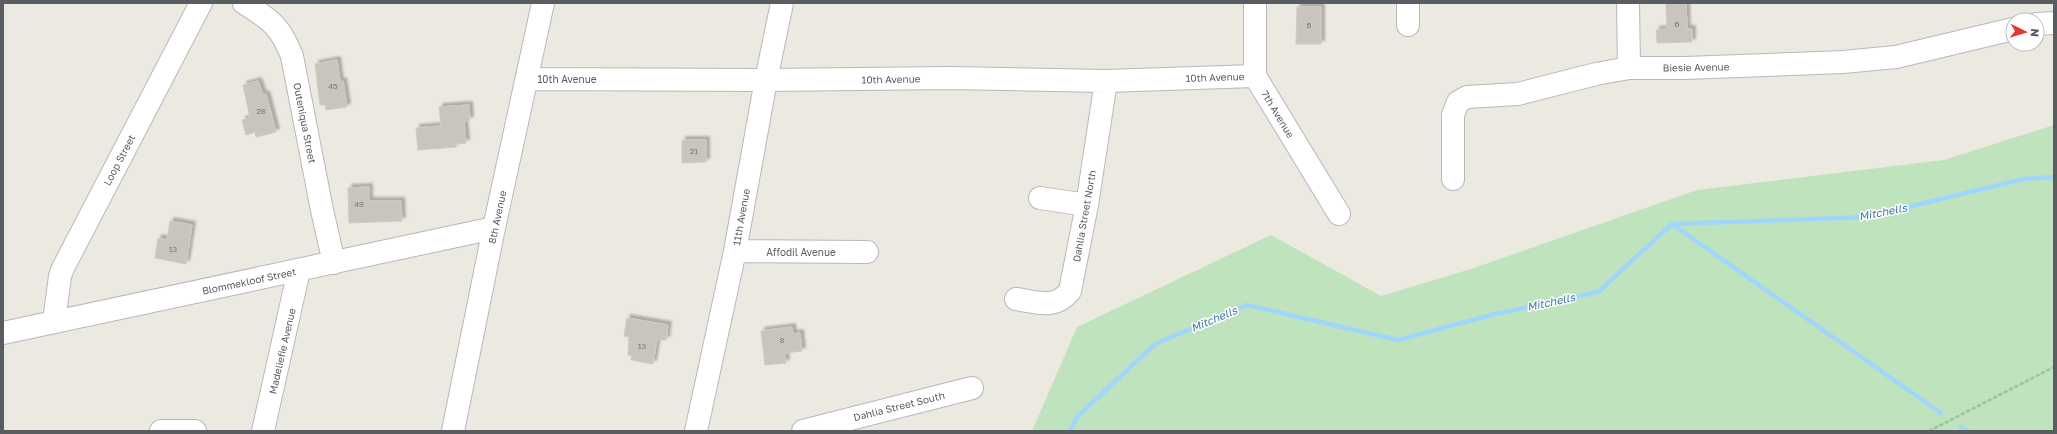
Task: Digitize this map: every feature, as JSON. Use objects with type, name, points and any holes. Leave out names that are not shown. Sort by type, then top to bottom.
[{"type":"street","name":"Loop Street","points":[[54,322],[60,276],[63,268],[201,3]]},
{"type":"street","name":"Outeniqua Street","points":[[244,3],[269,19],[277,27],[284,37],[292,56],[322,210],[334,263]]},
{"type":"street","name":"8th Avenue","points":[[453,431],[494,228],[543,3]]},
{"type":"street","name":"11th Avenue","points":[[696,431],[735,252],[766,80],[782,3]]},
{"type":"street","points":[[1255,3],[1255,76]]},
{"type":"street","points":[[1408,3],[1408,26]]},
{"type":"street","points":[[1628,3],[1629,68]]},
{"type":"street","name":"Biesie Avenue","points":[[1453,179],[1453,115],[1455,107],[1460,99],[1467,97],[1518,94],[1596,74],[1629,68],[1685,68],[1843,62],[1896,57],[2005,31]]},
{"type":"street","name":"10th Avenue","points":[[527,79],[766,80],[951,78],[1106,81],[1255,76]]},
{"type":"street","name":"7th Avenue","points":[[1255,76],[1339,214]]},
{"type":"street","name":"Dahlia Street North","points":[[1016,299],[1056,303],[1064,299],[1070,291],[1087,205],[1106,81]]},
{"type":"street","points":[[1040,198],[1087,205]]},
{"type":"street","name":"Blommekloof Street","points":[[3,334],[494,228]]},
{"type":"street","name":"Affodil Avenue","points":[[735,252],[867,252]]},
{"type":"street","name":"Madeliefie Avenue","points":[[263,431],[299,270]]},
{"type":"street","name":"Dahlia Street South","points":[[803,431],[972,388]]},
{"type":"street","points":[[161,431],[195,431]]},
{"type":"path","points":[[1928,431],[2054,367]]},
{"type":"green space","points":[[2054,125],[2054,431],[1032,431],[1077,327],[1271,235],[1381,296],[1474,268],[1697,190],[1944,160]]},
{"type":"building","points":[[1666,3],[1686,3],[1687,29],[1692,29],[1692,42],[1657,43],[1656,30],[1667,29]]},
{"type":"building","points":[[1297,7],[1321,7],[1321,44],[1296,44]]},
{"type":"building","points":[[337,60],[340,82],[343,81],[347,107],[326,110],[325,105],[320,105],[315,64]]},
{"type":"building","points":[[258,81],[263,95],[266,94],[276,132],[256,137],[255,132],[246,135],[242,120],[250,118],[243,85]]},
{"type":"building","points":[[469,105],[470,120],[464,121],[466,143],[456,144],[456,147],[418,150],[416,128],[441,126],[439,107]]},
{"type":"building","points":[[682,140],[706,140],[706,162],[682,163]]},
{"type":"building","points":[[369,187],[369,201],[401,201],[402,221],[349,223],[348,188]]},
{"type":"building","points":[[170,221],[192,225],[186,264],[155,258],[158,238],[167,240]]},
{"type":"building","points":[[627,318],[668,325],[666,340],[657,339],[653,364],[631,360],[632,356],[628,355],[629,337],[624,336]]},
{"type":"building","points":[[792,327],[793,334],[800,333],[802,351],[785,353],[786,363],[765,365],[761,331]]},
{"type":"waterway","name":"Mitchells","points":[[1070,431],[1077,417],[1155,344],[1247,305],[1398,340],[1491,315],[1598,292],[1672,224],[1866,217],[2024,179],[2054,177]]},
{"type":"waterway","points":[[1672,224],[1941,413]]},
{"type":"waterway","points":[[1961,427],[1968,431]]}]
